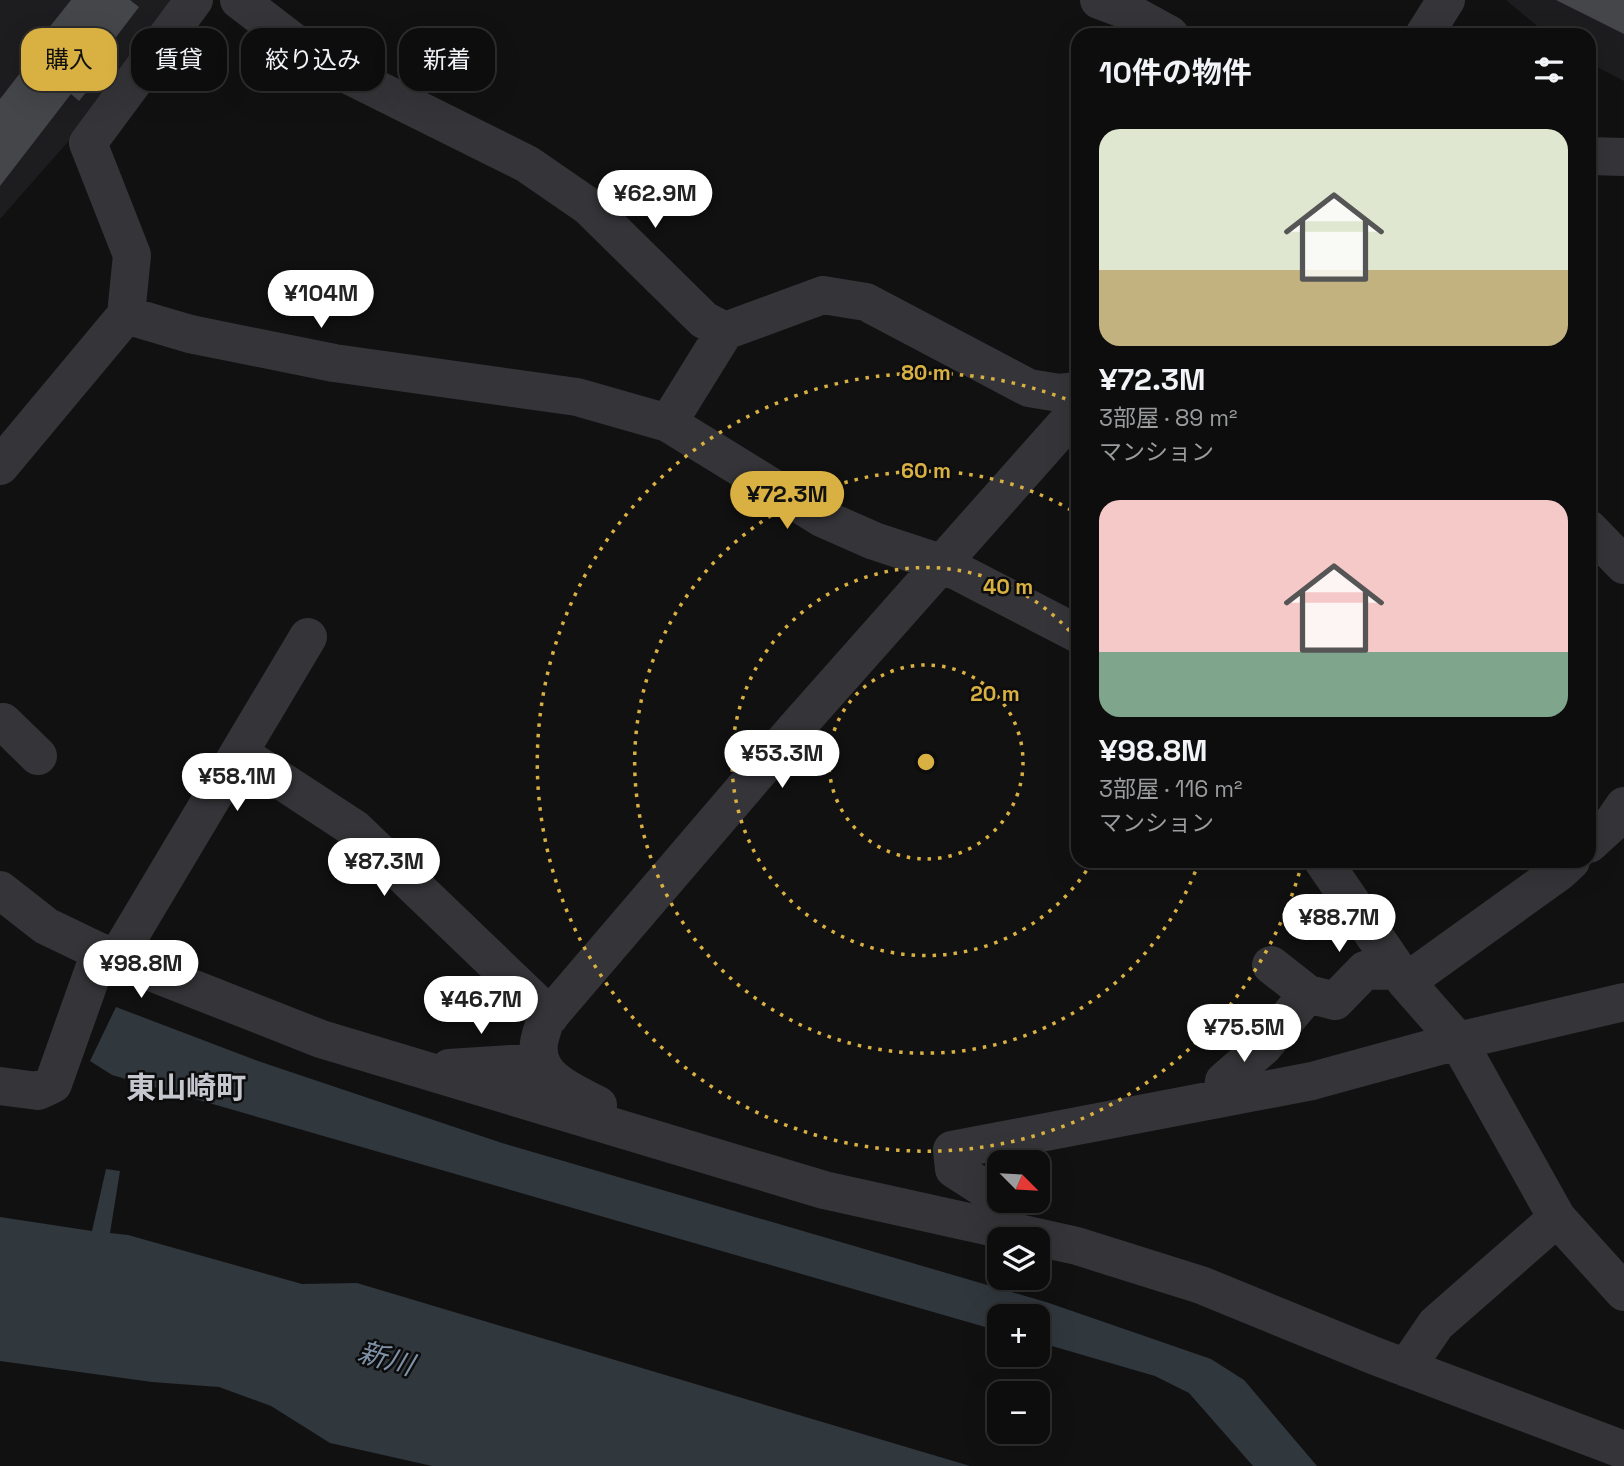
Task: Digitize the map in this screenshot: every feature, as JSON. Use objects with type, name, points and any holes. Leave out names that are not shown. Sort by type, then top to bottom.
[{"type":"street","points":[[0,466],[126,315],[132,255],[88,143],[194,0]]},
{"type":"street","points":[[239,0],[316,59],[527,164],[588,206],[704,320],[725,331]]},
{"type":"street","points":[[1099,0],[1123,9],[1157,28]]},
{"type":"street","points":[[1428,28],[1446,0]]},
{"type":"street","points":[[1596,156],[1624,158]]},
{"type":"street","points":[[668,423],[725,331],[823,295],[866,302],[1029,388],[1059,393],[1071,392]]},
{"type":"street","points":[[126,315],[190,334],[334,363],[577,397],[668,423],[822,518],[874,541],[941,563],[1071,630]]},
{"type":"street","points":[[677,1146],[556,1083],[541,1062],[538,1045],[545,1021],[795,729],[1071,418]]},
{"type":"street","points":[[1596,536],[1624,565]]},
{"type":"street","points":[[0,1086],[38,1091],[53,1084],[108,955],[239,752],[308,637]]},
{"type":"street","points":[[0,725],[3,722],[38,756]]},
{"type":"street","points":[[239,752],[355,829],[550,1016]]},
{"type":"street","points":[[1596,838],[1613,822],[1624,806]]},
{"type":"street","points":[[1327,868],[1402,976],[1458,1041],[1557,1218],[1624,1292]]},
{"type":"street","points":[[1271,965],[1308,994],[1335,1001],[1365,970],[1402,976],[1563,868]]},
{"type":"street","points":[[0,890],[47,926],[108,955],[321,1039],[824,1190],[1077,1246],[1201,1285],[1406,1368],[1624,1450]]},
{"type":"street","points":[[1222,1098],[1224,1081],[1263,1047],[1308,994]]},
{"type":"street","points":[[987,1191],[954,1170],[952,1150],[1312,1081],[1458,1041],[1624,1002]]},
{"type":"street","points":[[424,1070],[541,1062]]},
{"type":"street","points":[[1025,1213],[1077,1246]]},
{"type":"street","points":[[1406,1368],[1436,1324],[1557,1218]]},
{"type":"shaded area","points":[[0,0],[176,0],[155,28],[131,28],[131,59],[117,78],[117,28],[21,28],[21,91],[107,91],[73,136],[0,219]]},
{"type":"shaded area","points":[[1506,0],[1624,0],[1624,81],[1596,67],[1596,28],[1540,28]]},
{"type":"water","points":[[116,1007],[258,1061],[502,1143],[987,1285],[987,1290],[1005,1290],[1049,1303],[1211,1359],[1244,1380],[1317,1466],[1253,1466],[1189,1393],[1155,1376],[1050,1345],[1050,1304],[987,1304],[987,1328],[112,1075],[90,1061]]},
{"type":"water","name":"新川","points":[[106,1169],[120,1171],[110,1233],[128,1235],[302,1284],[357,1283],[970,1466],[432,1466],[330,1443],[271,1406],[219,1387],[152,1382],[0,1361],[0,1217],[92,1231]]},
{"type":"building","points":[[71,0],[130,0],[139,7],[117,36],[117,28],[49,28]]},
{"type":"building","points":[[1556,0],[1624,0],[1624,34]]},
{"type":"building","points":[[21,72],[21,91],[87,91],[79,101],[71,94],[0,186],[0,99]]},
{"type":"district","name":"東山崎町","points":[[186,1088]]}]
